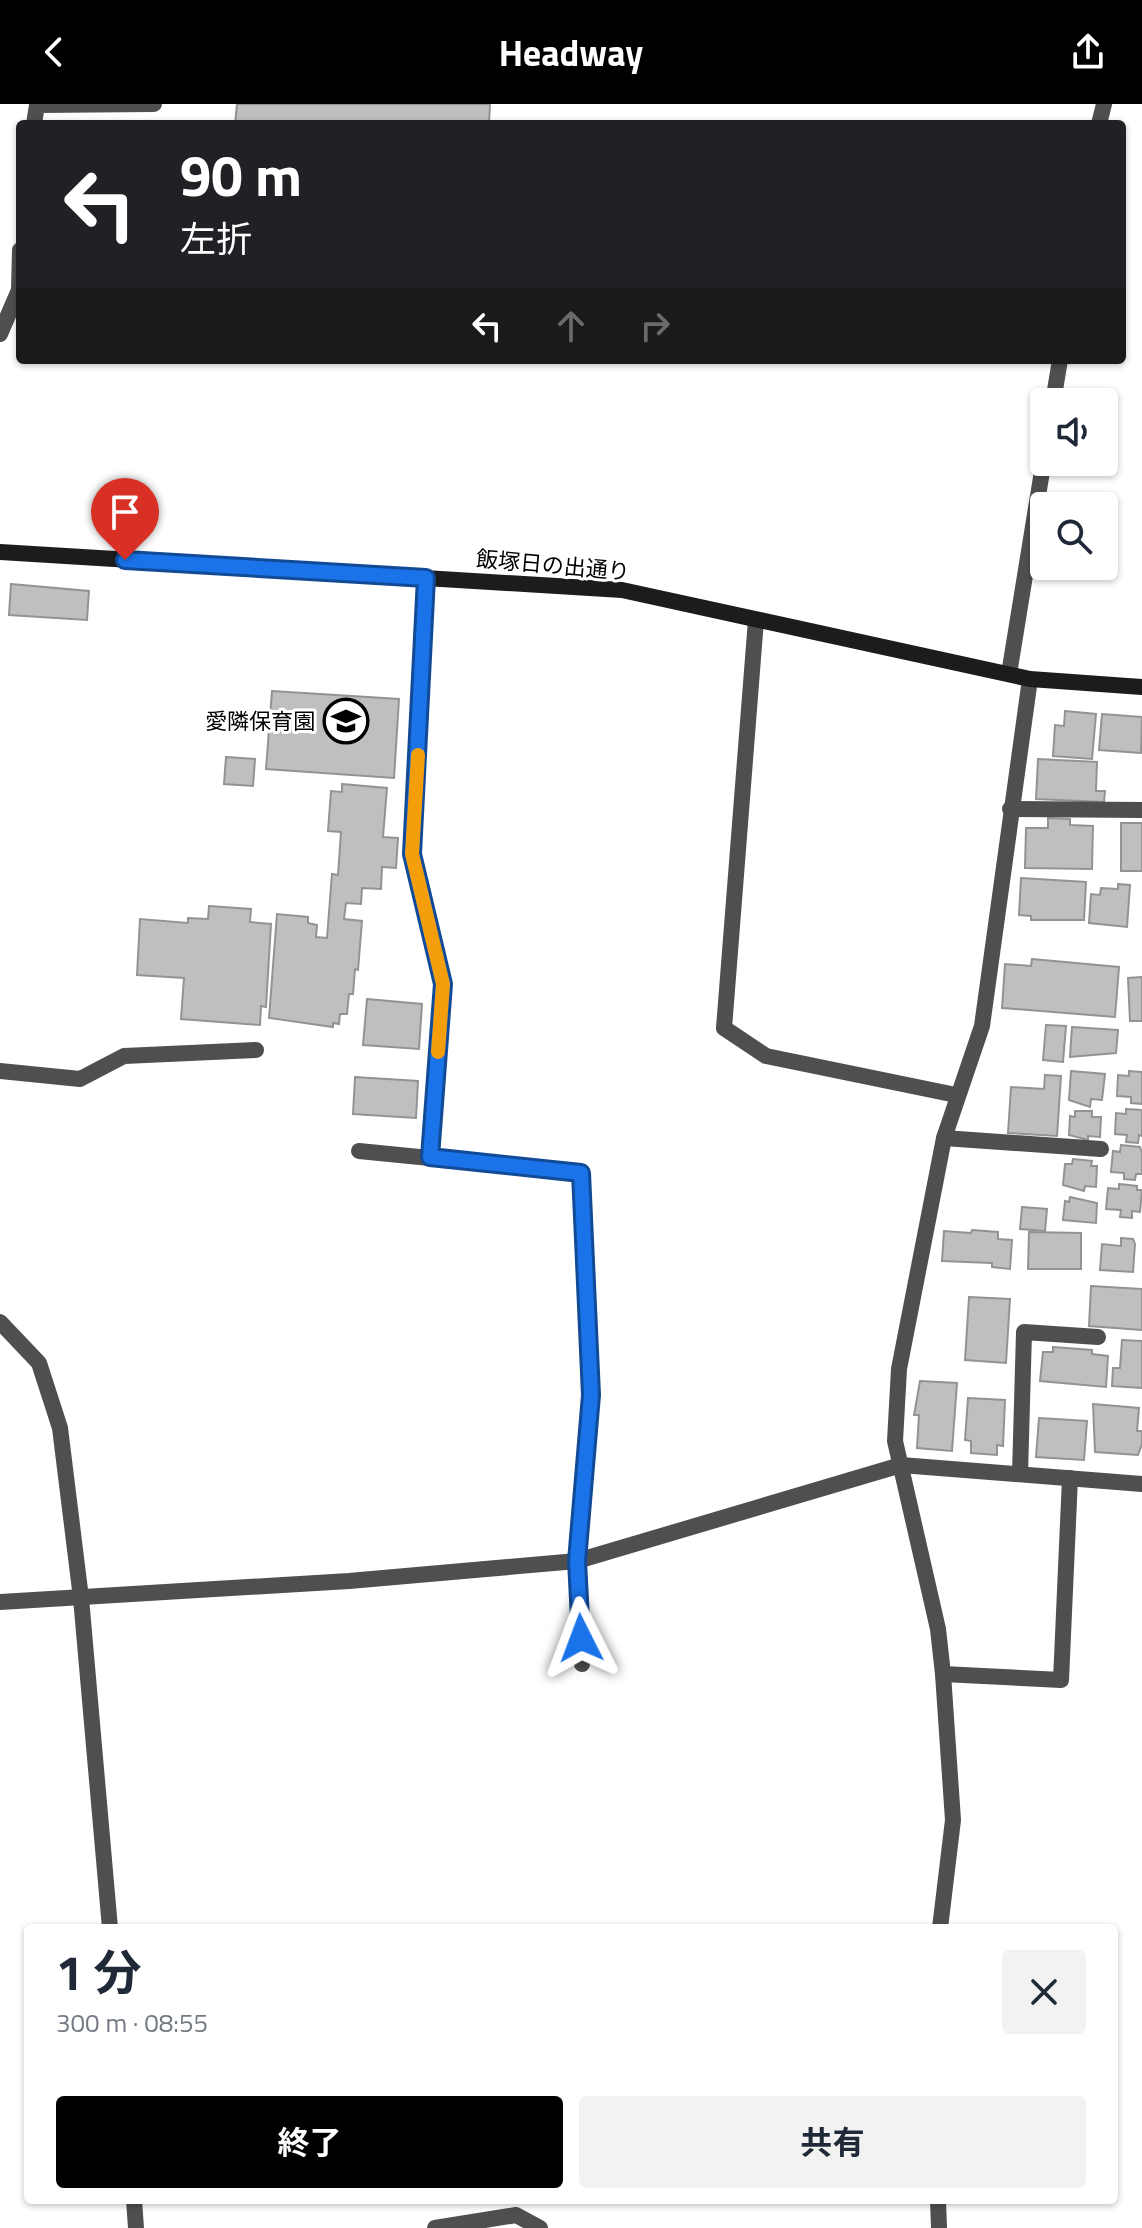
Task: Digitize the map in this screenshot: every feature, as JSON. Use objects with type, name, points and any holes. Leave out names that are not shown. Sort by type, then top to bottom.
[{"type":"street","points":[[37,104],[154,104]]},
{"type":"street","points":[[0,334],[16,297]]},
{"type":"street","points":[[1055,388],[1059,364]]},
{"type":"street","points":[[1009,674],[1041,476]]},
{"type":"street","name":"飯塚日の出通り","points":[[0,552],[622,590],[1030,679],[1142,687]]},
{"type":"street","points":[[426,578],[412,854],[443,984],[430,1157]]},
{"type":"street","points":[[756,620],[724,1028],[766,1056],[956,1095]]},
{"type":"street","points":[[940,1924],[953,1820],[943,1674],[938,1629],[895,1441],[899,1369],[944,1138],[956,1095],[974,1057],[982,1026],[1030,679]]},
{"type":"street","points":[[1010,809],[1142,810]]},
{"type":"street","points":[[0,1071],[80,1079],[124,1056],[256,1050]]},
{"type":"street","points":[[944,1138],[1101,1149]]},
{"type":"street","points":[[359,1151],[581,1173],[591,1395],[577,1561],[582,1664]]},
{"type":"street","points":[[0,1322],[39,1363],[60,1428],[81,1598],[110,1924]]},
{"type":"street","points":[[1020,1474],[1024,1332],[1098,1337]]},
{"type":"street","points":[[0,1602],[577,1561],[901,1465],[1142,1484]]},
{"type":"street","points":[[943,1674],[1061,1680],[1070,1478]]},
{"type":"street","points":[[134,2204],[136,2228]]},
{"type":"street","points":[[516,2215],[525,2204]]},
{"type":"street","points":[[938,2204],[939,2228]]},
{"type":"street","points":[[435,2228],[516,2215],[540,2228]]},
{"type":"building","points":[[237,104],[490,104],[489,120],[235,120]]},
{"type":"building","points":[[11,584],[89,591],[87,620],[9,615]]},
{"type":"building","points":[[272,691],[399,699],[394,778],[266,769]]},
{"type":"building","points":[[1065,711],[1096,714],[1092,759],[1053,756],[1055,725],[1064,726]]},
{"type":"building","points":[[1102,714],[1142,717],[1141,753],[1099,750]]},
{"type":"building","points":[[226,757],[255,759],[253,786],[224,784]]},
{"type":"building","points":[[1038,759],[1097,762],[1096,791],[1105,791],[1104,802],[1036,799]]},
{"type":"building","points":[[342,784],[387,788],[383,837],[398,838],[396,868],[382,867],[381,889],[362,888],[361,904],[346,903],[344,919],[362,921],[353,994],[349,994],[347,1014],[340,1014],[339,1024],[333,1023],[333,1027],[269,1018],[277,914],[308,917],[308,923],[317,925],[316,937],[327,938],[332,874],[338,875],[341,832],[328,831],[331,791],[342,792]]},
{"type":"building","points":[[1048,818],[1070,819],[1070,825],[1093,826],[1092,869],[1025,868],[1026,828],[1048,828]]},
{"type":"building","points":[[1121,823],[1142,823],[1142,871],[1121,871]]},
{"type":"building","points":[[1021,878],[1086,882],[1084,920],[1031,920],[1031,916],[1019,915]]},
{"type":"building","points":[[1118,884],[1130,885],[1127,927],[1089,923],[1091,894],[1100,895],[1101,888],[1118,889]]},
{"type":"building","points":[[209,906],[251,909],[250,922],[271,924],[266,1007],[261,1006],[260,1025],[181,1019],[184,978],[137,975],[140,919],[188,923],[188,918],[208,919]]},
{"type":"building","points":[[1032,959],[1119,967],[1115,1017],[1002,1008],[1005,964],[1031,966]]},
{"type":"building","points":[[1142,977],[1142,1021],[1130,1021],[1128,978]]},
{"type":"building","points":[[367,999],[422,1004],[419,1049],[363,1045]]},
{"type":"building","points":[[1046,1025],[1066,1026],[1063,1062],[1043,1060]]},
{"type":"building","points":[[1072,1027],[1118,1030],[1116,1053],[1070,1057]]},
{"type":"building","points":[[1071,1071],[1105,1074],[1102,1100],[1091,1099],[1090,1107],[1069,1100]]},
{"type":"building","points":[[1129,1071],[1142,1072],[1142,1104],[1131,1103],[1131,1097],[1117,1096],[1118,1075],[1129,1076]]},
{"type":"building","points":[[1045,1075],[1061,1076],[1057,1136],[1008,1133],[1011,1087],[1044,1089]]},
{"type":"building","points":[[355,1077],[418,1081],[416,1118],[353,1114]]},
{"type":"building","points":[[1126,1109],[1142,1110],[1142,1136],[1139,1135],[1138,1143],[1126,1142],[1127,1135],[1115,1134],[1116,1113],[1126,1114]]},
{"type":"building","points":[[1075,1111],[1092,1111],[1092,1117],[1101,1117],[1100,1137],[1088,1136],[1088,1140],[1069,1135],[1070,1116],[1075,1117]]},
{"type":"building","points":[[1121,1145],[1140,1147],[1142,1174],[1136,1174],[1135,1180],[1124,1179],[1124,1173],[1111,1172],[1113,1151],[1120,1152]]},
{"type":"building","points":[[1073,1159],[1092,1161],[1091,1166],[1097,1166],[1096,1187],[1085,1186],[1084,1191],[1063,1185],[1065,1164],[1072,1164]]},
{"type":"building","points":[[1119,1184],[1137,1186],[1137,1190],[1142,1190],[1140,1212],[1132,1211],[1132,1218],[1120,1217],[1121,1210],[1106,1209],[1108,1188],[1119,1189]]},
{"type":"building","points":[[1070,1197],[1097,1203],[1096,1223],[1063,1220],[1065,1201],[1069,1202]]},
{"type":"building","points":[[1022,1207],[1047,1209],[1045,1231],[1020,1229]]},
{"type":"building","points":[[972,1230],[998,1232],[998,1239],[1012,1240],[1010,1269],[992,1267],[992,1263],[942,1261],[944,1231],[971,1233]]},
{"type":"building","points":[[1029,1232],[1081,1233],[1081,1269],[1028,1269]]},
{"type":"building","points":[[1121,1238],[1133,1239],[1135,1244],[1133,1272],[1100,1270],[1102,1244],[1121,1246]]},
{"type":"building","points":[[1091,1286],[1142,1289],[1142,1330],[1089,1326]]},
{"type":"building","points":[[969,1297],[1010,1299],[1006,1363],[965,1360]]},
{"type":"building","points":[[1122,1340],[1142,1341],[1142,1388],[1112,1386],[1113,1368],[1120,1368]]},
{"type":"building","points":[[1053,1347],[1092,1350],[1092,1354],[1108,1356],[1106,1387],[1040,1381],[1043,1352],[1053,1352]]},
{"type":"building","points":[[920,1381],[957,1383],[952,1451],[917,1448],[919,1415],[914,1415]]},
{"type":"building","points":[[968,1398],[1005,1400],[1003,1446],[997,1445],[997,1455],[971,1453],[971,1441],[965,1440]]},
{"type":"building","points":[[1093,1404],[1139,1408],[1137,1431],[1142,1431],[1142,1444],[1138,1455],[1095,1452]]},
{"type":"building","points":[[1039,1418],[1087,1421],[1084,1460],[1036,1457]]},
{"type":"slow traffic","points":[[418,755],[412,854],[443,984],[438,1052]]},
{"type":"place","name":"愛隣保育園","points":[[346,721]]},
{"type":"route","points":[[125,560],[426,578],[412,854],[443,984],[430,1157],[581,1173],[591,1395],[577,1561],[581,1638]]}]
